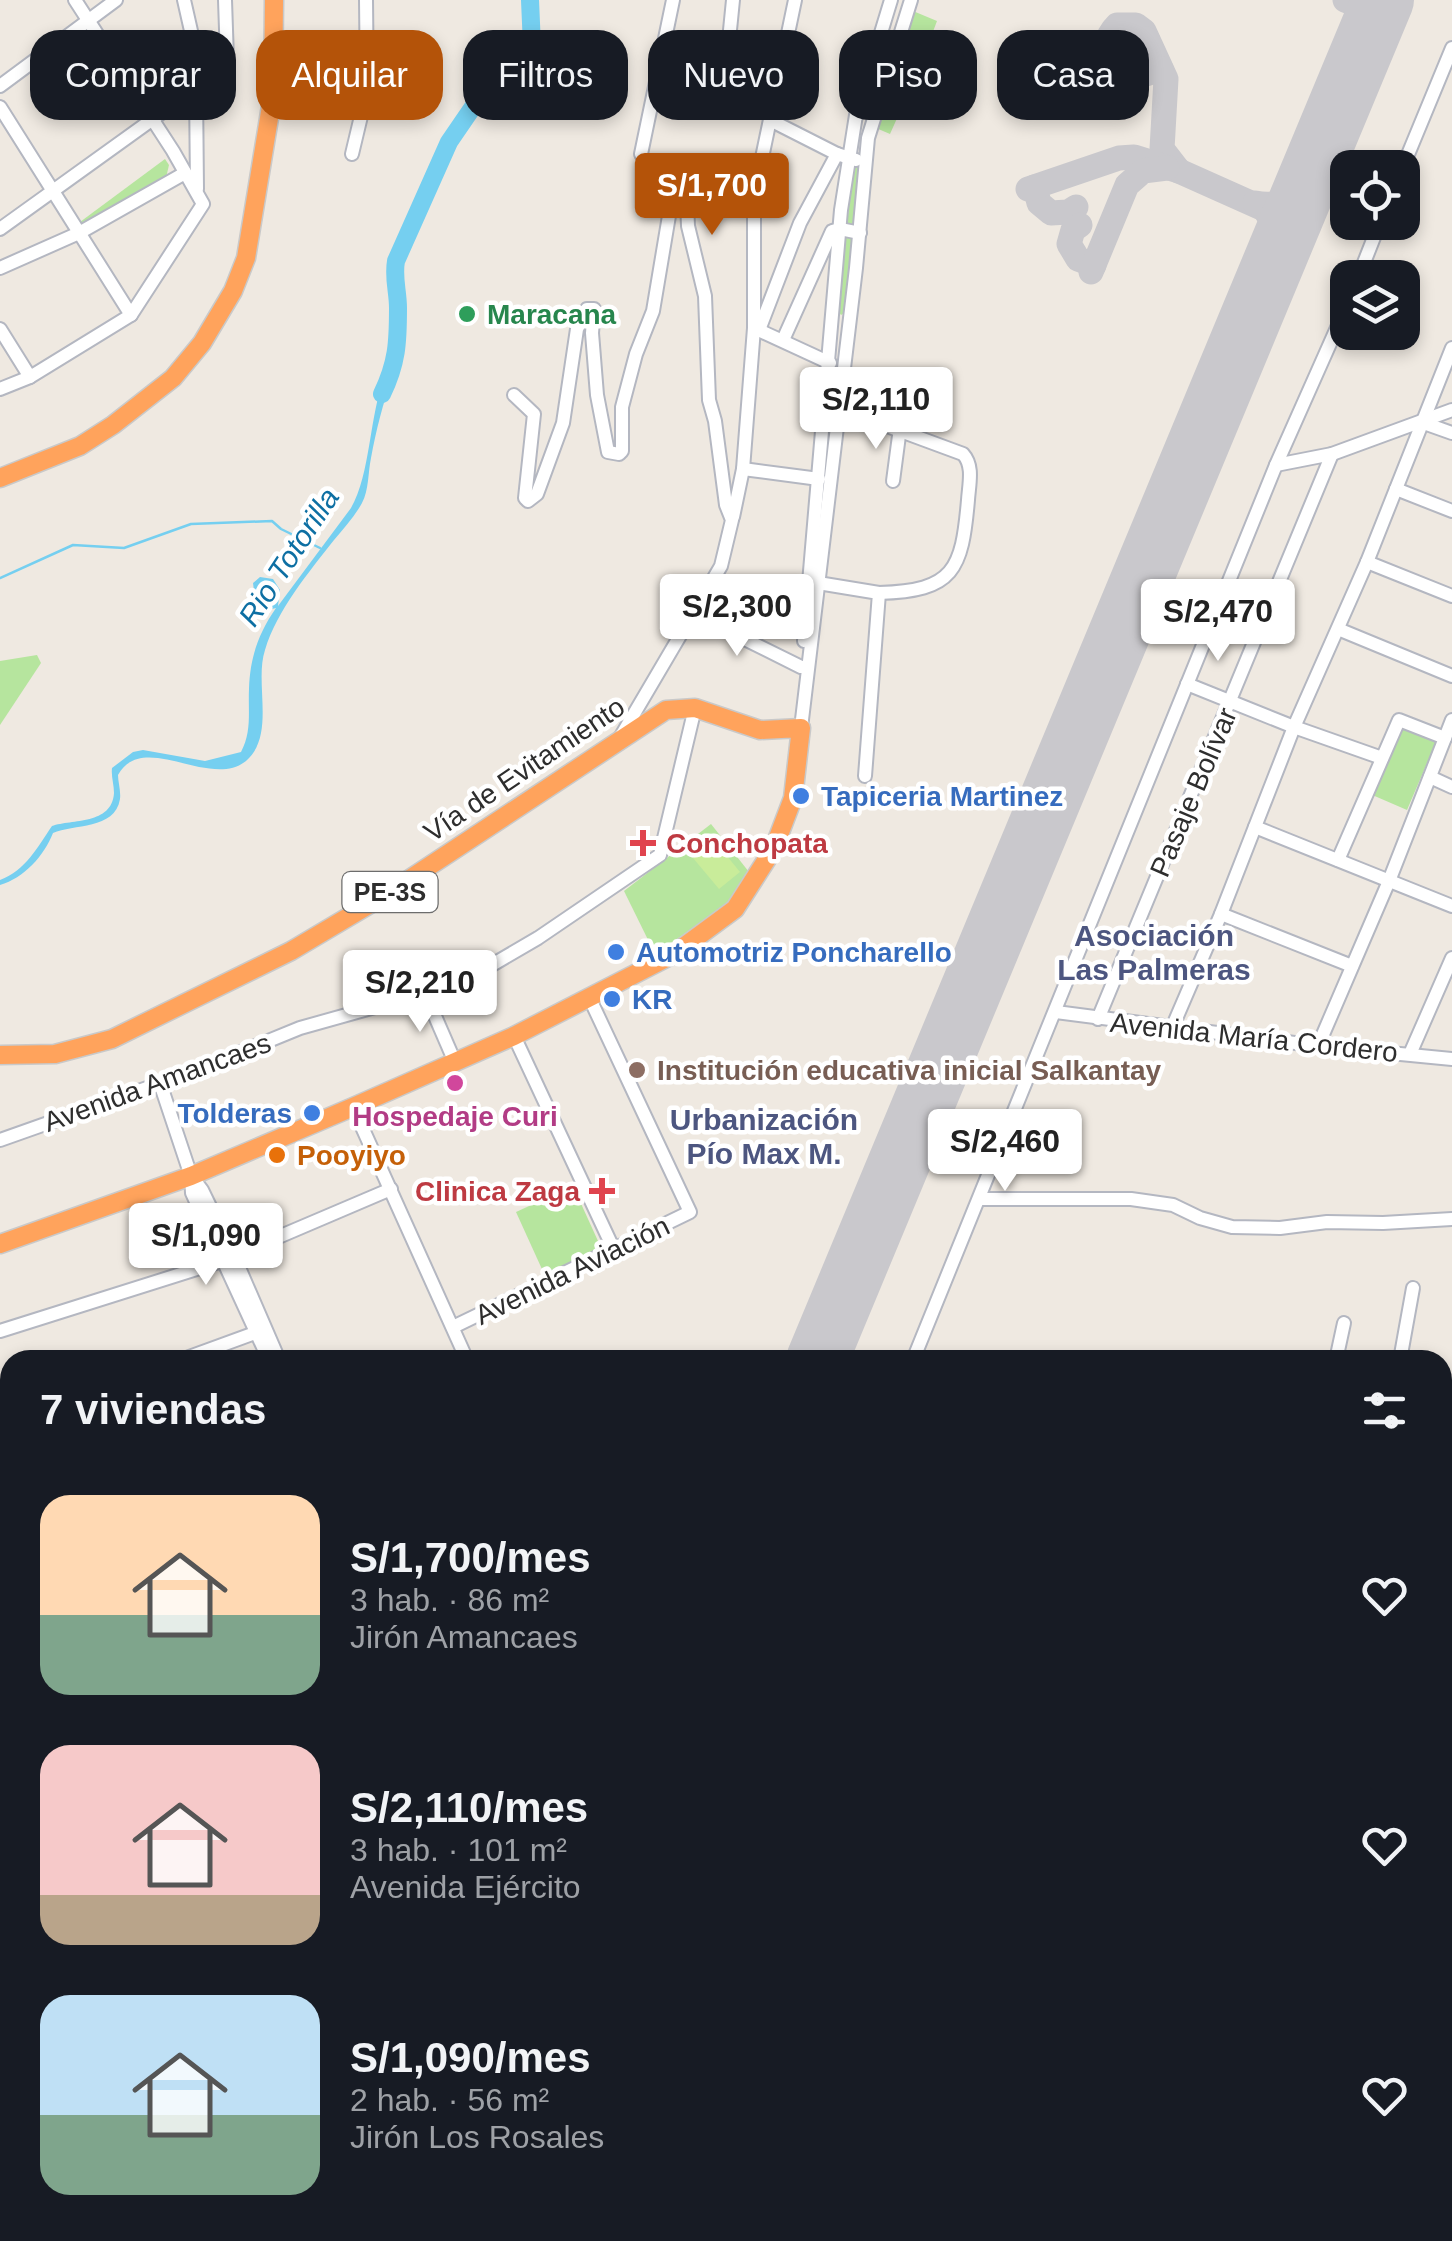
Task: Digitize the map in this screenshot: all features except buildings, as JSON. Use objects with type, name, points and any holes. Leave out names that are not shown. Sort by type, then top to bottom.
[{"type":"highway","points":[[0,478],[80,446],[113,426],[172,378],[202,343],[233,291],[246,258],[273,94],[274,0]]},
{"type":"highway","points":[[0,1244],[192,1176],[514,1036],[674,954],[711,930],[735,909],[774,848],[792,798],[801,728],[760,730],[694,708]]},
{"type":"highway","name":"Vía de Evitamiento","points":[[0,1055],[55,1054],[112,1039],[291,951],[420,872],[666,710],[694,708]]},
{"type":"highway","points":[[760,730],[798,762]]},
{"type":"street","points":[[74,0],[94,30]]},
{"type":"street","points":[[0,86],[116,0]]},
{"type":"street","points":[[184,0],[189,30]]},
{"type":"street","points":[[225,0],[226,30]]},
{"type":"street","points":[[352,154],[367,91],[366,0]]},
{"type":"street","points":[[642,154],[673,0]]},
{"type":"street","points":[[730,30],[733,0]]},
{"type":"street","points":[[789,30],[795,0]]},
{"type":"street","points":[[882,30],[891,0]]},
{"type":"street","points":[[900,30],[910,0]]},
{"type":"street","points":[[1410,150],[1449,64],[1452,48]]},
{"type":"street","points":[[0,107],[131,315]]},
{"type":"street","points":[[0,229],[151,120]]},
{"type":"street","points":[[153,120],[200,197]]},
{"type":"street","points":[[0,390],[30,377],[131,315],[200,197],[199,120]]},
{"type":"street","points":[[620,738],[721,566],[744,470],[756,329],[754,196],[770,120],[844,157],[867,161]]},
{"type":"street","points":[[801,728],[832,406],[830,363],[844,157],[854,120]]},
{"type":"street","points":[[801,728],[797,712],[814,582],[819,479],[860,233],[872,120]]},
{"type":"street","points":[[756,329],[800,223],[844,157]]},
{"type":"street","points":[[0,268],[80,233],[186,173]]},
{"type":"street","points":[[514,395],[534,414],[525,498],[528,501],[537,494],[563,423],[577,329],[587,309],[594,309],[592,333],[600,418],[608,452],[622,451],[622,407],[636,354],[653,312],[674,186],[677,180],[686,179],[688,226],[706,296],[709,400],[726,505],[732,520]]},
{"type":"street","points":[[783,340],[826,239],[832,231],[840,229],[860,233]]},
{"type":"street","points":[[0,329],[30,377]]},
{"type":"street","points":[[756,329],[830,363]]},
{"type":"street","points":[[917,1350],[1276,465],[1330,344]]},
{"type":"street","points":[[1172,1028],[1452,348]]},
{"type":"street","points":[[814,582],[880,593],[920,591],[951,570],[958,560],[966,516],[968,458],[900,428],[832,406]]},
{"type":"street","points":[[1276,465],[1332,454],[1452,410]]},
{"type":"street","points":[[1420,422],[1452,433]]},
{"type":"street","points":[[893,481],[900,428]]},
{"type":"street","name":"Pasaje Bolívar","points":[[1098,1020],[1332,454]]},
{"type":"street","points":[[744,470],[819,479]]},
{"type":"street","points":[[1396,490],[1452,511]]},
{"type":"street","points":[[1367,562],[1452,596]]},
{"type":"street","points":[[865,776],[880,593]]},
{"type":"street","points":[[692,613],[801,667]]},
{"type":"street","points":[[1338,630],[1452,676]]},
{"type":"street","points":[[1188,684],[1294,728],[1382,758]]},
{"type":"street","name":"Avenida Amancaes","points":[[0,1140],[329,1018],[425,993],[484,969],[538,938],[660,855],[694,708]]},
{"type":"street","points":[[1338,860],[1399,720],[1444,738]]},
{"type":"street","points":[[1318,1046],[1452,720]]},
{"type":"street","points":[[1430,777],[1452,788]]},
{"type":"street","points":[[1255,828],[1452,906]]},
{"type":"street","points":[[1221,914],[1352,966]]},
{"type":"street","points":[[1410,1054],[1452,958]]},
{"type":"street","points":[[425,993],[454,1060]]},
{"type":"street","name":"Avenida Aviación","points":[[453,1328],[690,1212],[590,999]]},
{"type":"street","name":"Avenida María Cordero","points":[[1056,1012],[1452,1059]]},
{"type":"street","points":[[514,1036],[614,1250]]},
{"type":"street","points":[[160,1082],[192,1176],[192,1193],[273,1350]]},
{"type":"street","points":[[353,1107],[463,1350]]},
{"type":"street","points":[[0,1331],[228,1259],[391,1189]]},
{"type":"street","points":[[980,1199],[1146,1200],[1173,1204],[1200,1218],[1232,1227],[1452,1219]]},
{"type":"street","points":[[1402,1350],[1413,1288]]},
{"type":"street","points":[[1338,1350],[1344,1324]]},
{"type":"street","points":[[209,1350],[261,1331]]},
{"type":"street","points":[[261,1331],[266,1350]]},
{"type":"green space","points":[[913,11],[937,21],[934,30],[907,30]]},
{"type":"green space","points":[[879,120],[896,120],[890,134],[876,128]]},
{"type":"green space","points":[[165,159],[169,165],[165,182],[82,227],[80,222]]},
{"type":"green space","points":[[853,163],[859,164],[841,315],[839,312]]},
{"type":"green space","points":[[37,655],[41,663],[0,725],[0,661]]},
{"type":"green space","points":[[1400,724],[1437,740],[1407,810],[1370,794]]},
{"type":"green space","points":[[711,824],[749,872],[725,906],[655,954],[624,891]]},
{"type":"green space","points":[[714,840],[740,872],[719,889],[693,858]]},
{"type":"green space","points":[[573,1186],[603,1252],[546,1278],[516,1212]]},
{"type":"water","points":[[385,375],[393,376],[364,498],[295,592],[270,635],[262,663],[262,723],[255,750],[246,761],[231,768],[214,769],[160,758],[129,763],[118,775],[120,799],[110,816],[53,833],[32,865],[0,885],[0,880],[30,858],[52,826],[90,819],[106,811],[114,793],[112,768],[133,752],[143,750],[205,761],[241,752],[248,729],[253,657],[276,608],[264,611],[256,606],[253,583],[260,577],[273,579],[280,590],[278,606],[351,508],[358,494]]},
{"type":"waterway","name":"Rio Totorilla","points":[[382,394],[397,342],[396,261],[449,142],[486,88],[519,73],[532,46],[530,0]]},
{"type":"waterway","points":[[0,578],[73,545],[124,548],[191,524],[272,521],[320,548]]},
{"type":"taxiway","points":[[1345,0],[1378,13]]},
{"type":"taxiway","points":[[1113,30],[1117,25],[1136,25],[1143,30]]},
{"type":"taxiway","points":[[1149,42],[1166,79],[1162,149],[1179,171]]},
{"type":"taxiway","points":[[1149,73],[1161,69]]},
{"type":"taxiway","points":[[1028,189],[1119,158],[1134,157],[1179,171],[1264,209],[1276,226],[1278,251]]},
{"type":"taxiway","points":[[1091,272],[1127,185],[1143,171],[1167,168]]},
{"type":"taxiway","points":[[1255,203],[1284,201],[1307,183]]},
{"type":"taxiway","points":[[1035,187],[1039,203],[1051,213],[1076,207]]},
{"type":"taxiway","points":[[1080,225],[1073,230],[1069,244],[1078,259],[1094,265]]},
{"type":"runway","points":[[821,1350],[1383,0]]},
{"type":"place","name":"Maracana","points":[[467,314]]},
{"type":"place","name":"Tapiceria Martinez","points":[[801,796]]},
{"type":"place","name":"Conchopata","points":[[643,843]]},
{"type":"place","name":"Automotriz Poncharello","points":[[616,952]]},
{"type":"place","name":"KR","points":[[612,999]]},
{"type":"place","name":"Institución educativa inicial Salkantay","points":[[637,1070]]},
{"type":"place","name":"Hospedaje Curi","points":[[455,1083]]},
{"type":"place","name":"Tolderas","points":[[312,1113]]},
{"type":"place","name":"Pooyiyo","points":[[277,1155]]},
{"type":"place","name":"Clinica Zaga","points":[[602,1191]]},
{"type":"district","name":"Asociación Las Palmeras","points":[[1154,953]]},
{"type":"district","name":"Urbanización Pío Max M.","points":[[764,1137]]}]
